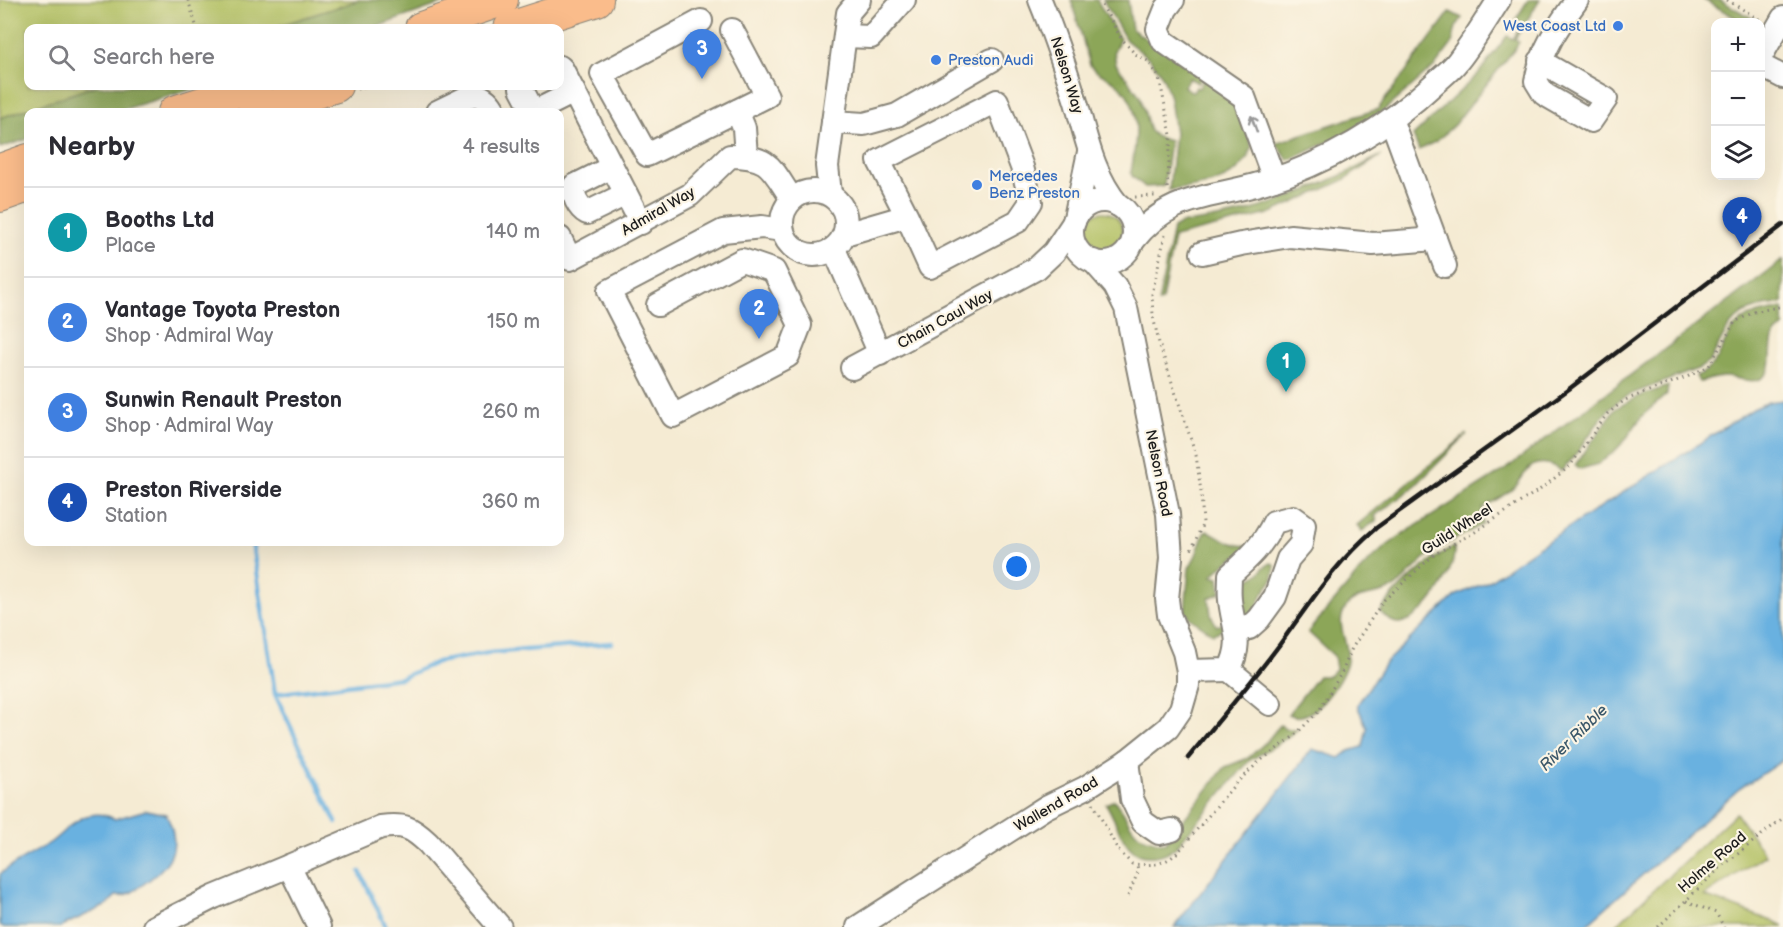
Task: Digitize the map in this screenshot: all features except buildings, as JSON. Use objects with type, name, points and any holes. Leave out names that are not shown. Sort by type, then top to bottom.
[{"type":"highway","points":[[433,24],[502,0]]},
{"type":"highway","points":[[522,24],[597,0]]},
{"type":"highway","points":[[187,108],[243,90]]},
{"type":"highway","points":[[267,108],[323,90]]},
{"type":"highway","points":[[0,170],[24,161]]},
{"type":"highway","points":[[0,196],[24,187]]},
{"type":"street","points":[[830,194],[827,166],[848,13],[859,0]]},
{"type":"street","points":[[845,36],[871,37],[904,0]]},
{"type":"street","name":"Nelson Way","points":[[1040,0],[1058,42],[1089,152],[1107,190],[1119,205]]},
{"type":"street","points":[[1173,0],[1166,9],[1158,29],[1163,40],[1244,97],[1274,179]]},
{"type":"street","points":[[1174,199],[1151,220],[1119,259],[1102,263],[1092,261],[1077,249],[1072,231],[1075,220],[1089,204],[1099,201],[1119,205],[1174,199],[1274,179],[1328,157],[1375,131],[1417,100],[1457,63],[1499,0]]},
{"type":"street","points":[[1540,61],[1553,33],[1577,0]]},
{"type":"street","points":[[701,21],[602,74],[647,155],[767,96],[732,30]]},
{"type":"street","points":[[1765,51],[1780,24]]},
{"type":"street","points":[[833,122],[864,124],[897,115],[992,60]]},
{"type":"street","points":[[1765,66],[1783,77]]},
{"type":"street","points":[[564,74],[641,223]]},
{"type":"street","points":[[522,90],[530,105],[535,108]]},
{"type":"street","points":[[542,108],[574,92]]},
{"type":"street","points":[[445,108],[474,94],[490,102],[493,108]]},
{"type":"street","points":[[997,101],[1022,167],[1031,202],[1018,221],[930,267],[907,216],[879,161],[997,101]]},
{"type":"street","points":[[737,111],[744,128],[746,156],[761,159],[770,167],[792,199]]},
{"type":"street","points":[[1391,119],[1445,266]]},
{"type":"street","name":"Nelson Way","points":[[1075,220],[1089,152]]},
{"type":"street","name":"Admiral Way","points":[[564,246],[570,259],[690,195],[730,156],[746,156]]},
{"type":"street","points":[[612,167],[574,186],[572,192],[581,210],[587,213],[626,194]]},
{"type":"street","points":[[880,354],[840,241],[847,223],[840,202],[830,194],[819,190],[803,192],[792,199],[783,214],[782,230],[787,241],[803,254],[814,256],[826,254],[840,241],[907,216]]},
{"type":"street","points":[[1119,205],[1132,221],[1134,231],[1132,243]]},
{"type":"street","name":"Chain Caul Way","points":[[852,368],[1037,268],[1054,252],[1075,220]]},
{"type":"street","points":[[658,305],[742,260],[774,271],[800,325],[788,357],[673,416],[609,291],[723,231],[762,227],[782,230]]},
{"type":"street","points":[[1202,253],[1290,236],[1373,244],[1435,239]]},
{"type":"street","name":"Nelson Road","points":[[1126,308],[1132,243]]},
{"type":"street","name":"Chain Caul Way","points":[[1037,268],[1092,261]]},
{"type":"street","name":"Nelson Road","points":[[1092,261],[1115,286],[1126,308],[1168,514],[1171,558],[1167,598],[1169,615],[1178,638]]},
{"type":"street","points":[[1229,670],[1237,655],[1236,627],[1230,601],[1230,575],[1265,540],[1274,522],[1293,517],[1304,525],[1301,544],[1288,559],[1275,597],[1259,619],[1249,628],[1236,627]]},
{"type":"street","name":"Wallend Road","points":[[858,927],[1046,807],[1085,788],[1127,761],[1168,728],[1181,709],[1188,685],[1184,652],[1178,638]]},
{"type":"street","points":[[1188,671],[1229,670],[1270,704]]},
{"type":"street","points":[[1127,761],[1132,799],[1143,822],[1159,832],[1172,830]]},
{"type":"street","points":[[154,927],[214,897],[381,827],[406,826],[417,832],[428,843],[500,927]]},
{"type":"street","points":[[290,866],[319,927]]},
{"type":"path","points":[[188,0],[196,24]]},
{"type":"path","points":[[1099,0],[1121,38],[1136,54],[1148,62],[1159,77],[1171,135],[1174,199]]},
{"type":"path","points":[[1727,0],[1780,24]]},
{"type":"path","name":"Guild Wheel","points":[[1137,864],[1152,865],[1174,857],[1236,783],[1260,761],[1293,737],[1318,711],[1343,670],[1352,648],[1384,600],[1435,554],[1476,532],[1542,488],[1570,466],[1607,414],[1625,400],[1709,366],[1735,322],[1754,312],[1783,306]]},
{"type":"path","points":[[1093,803],[1118,850],[1132,864],[1137,864],[1138,872],[1128,896]]},
{"type":"path","name":"Holme Road","points":[[1658,927],[1720,868],[1783,818]]},
{"type":"path","points":[[1686,901],[1716,913],[1724,927]]},
{"type":"green space","points":[[0,0],[360,0],[285,24],[24,24],[24,90],[83,90],[24,108],[0,118]]},
{"type":"green space","points":[[360,0],[452,0],[384,24],[285,24]]},
{"type":"green space","points":[[1071,0],[1097,0],[1120,39],[1114,51],[1116,64],[1140,96],[1150,131],[1157,137],[1170,141],[1164,186],[1145,187],[1132,176],[1136,137],[1135,114],[1126,93],[1090,65]]},
{"type":"green space","points":[[1103,0],[1128,0],[1132,29],[1204,73],[1198,83],[1189,78],[1184,87],[1193,92],[1196,87],[1199,88],[1207,74],[1237,100],[1252,147],[1247,159],[1229,176],[1206,185],[1169,190],[1175,133],[1170,98],[1163,77],[1151,60],[1126,40]]},
{"type":"green space","points":[[1528,0],[1540,0],[1515,39],[1519,42],[1514,50],[1454,125],[1437,141],[1419,150],[1413,136],[1478,74],[1507,36],[1513,39],[1519,29],[1516,19]]},
{"type":"green space","points":[[1704,0],[1720,0],[1752,18],[1736,18]]},
{"type":"green space","points":[[1450,12],[1462,18],[1456,27],[1452,44],[1436,65],[1381,113],[1350,132],[1288,160],[1276,143],[1378,109]]},
{"type":"green space","points":[[83,90],[189,90],[128,108],[30,108]]},
{"type":"green space","points":[[24,110],[24,140],[0,148],[0,118]]},
{"type":"green space","points":[[1382,155],[1342,181],[1269,214],[1174,237],[1162,301],[1158,303],[1173,228],[1180,224],[1239,214],[1274,203],[1352,171]]},
{"type":"green space","points":[[1103,212],[1117,218],[1123,232],[1117,246],[1103,252],[1089,246],[1083,232],[1089,218]]},
{"type":"green space","points":[[1783,260],[1783,303],[1764,306],[1744,313],[1736,319],[1728,328],[1710,361],[1700,368],[1618,401],[1602,417],[1574,457],[1561,471],[1544,464],[1531,467],[1515,487],[1483,508],[1481,515],[1483,524],[1428,556],[1394,588],[1359,598],[1349,604],[1341,622],[1348,655],[1344,671],[1332,691],[1316,709],[1297,716],[1288,714],[1318,676],[1329,676],[1336,669],[1334,656],[1308,632],[1364,566],[1403,534],[1503,471]]},
{"type":"green space","points":[[1783,308],[1783,328],[1776,333],[1773,339],[1771,362],[1765,375],[1754,381],[1722,377],[1699,382],[1696,376],[1713,365],[1728,336],[1739,323],[1754,315]]},
{"type":"green space","points":[[1668,386],[1667,394],[1642,416],[1614,452],[1598,464],[1581,469],[1575,465],[1616,408],[1637,397]]},
{"type":"green space","points":[[1467,434],[1414,487],[1375,516],[1377,520],[1362,531],[1357,525]]},
{"type":"green space","points":[[1207,530],[1228,542],[1251,548],[1227,562],[1212,576],[1219,578],[1221,593],[1209,598],[1211,615],[1217,626],[1225,623],[1225,629],[1213,634],[1190,618],[1185,611],[1189,568]]},
{"type":"green space","points":[[1454,546],[1451,567],[1445,579],[1438,592],[1420,613],[1397,623],[1389,620],[1380,612],[1414,575]]},
{"type":"green space","points":[[1271,563],[1275,565],[1273,580],[1263,593],[1254,615],[1244,619],[1238,585],[1259,574]]},
{"type":"green space","points":[[1280,725],[1287,729],[1298,729],[1250,760],[1176,847],[1166,853],[1144,856],[1129,847],[1106,804],[1114,800],[1137,833],[1152,841],[1165,843],[1225,767],[1248,758],[1267,741]]},
{"type":"green space","points":[[1736,813],[1765,855],[1704,896],[1783,925],[1783,927],[1614,927]]},
{"type":"water","name":"River Ribble","points":[[1783,400],[1783,760],[1739,789],[1584,927],[1174,927],[1312,749],[1340,758],[1349,751],[1363,747],[1367,728],[1357,705],[1386,662],[1455,596],[1489,581],[1753,409],[1768,402]]},
{"type":"water","points":[[146,810],[166,814],[173,835],[172,853],[155,876],[131,892],[116,896],[105,906],[60,927],[4,927],[0,925],[0,874],[51,842],[79,819],[92,814],[100,814],[115,819]]},
{"type":"waterway","points":[[253,546],[275,694],[336,822]]},
{"type":"waterway","points":[[275,694],[401,678],[437,662],[489,653],[612,643]]},
{"type":"waterway","points":[[360,872],[386,927]]},
{"type":"railway","points":[[1188,758],[1269,659],[1313,597],[1348,555],[1376,528],[1569,389],[1783,225]]},
{"type":"place","name":"West Coast Ltd","points":[[1618,26]]},
{"type":"place","name":"Preston Audi","points":[[936,60]]},
{"type":"place","name":"Sunwin Renault Preston","points":[[702,79]]},
{"type":"place","name":"Mercedes Benz Preston","points":[[977,185]]},
{"type":"place","name":"Preston Riverside","points":[[1742,247]]},
{"type":"place","name":"Vantage Toyota Preston","points":[[759,339]]},
{"type":"place","name":"Booths Ltd","points":[[1286,392]]}]
